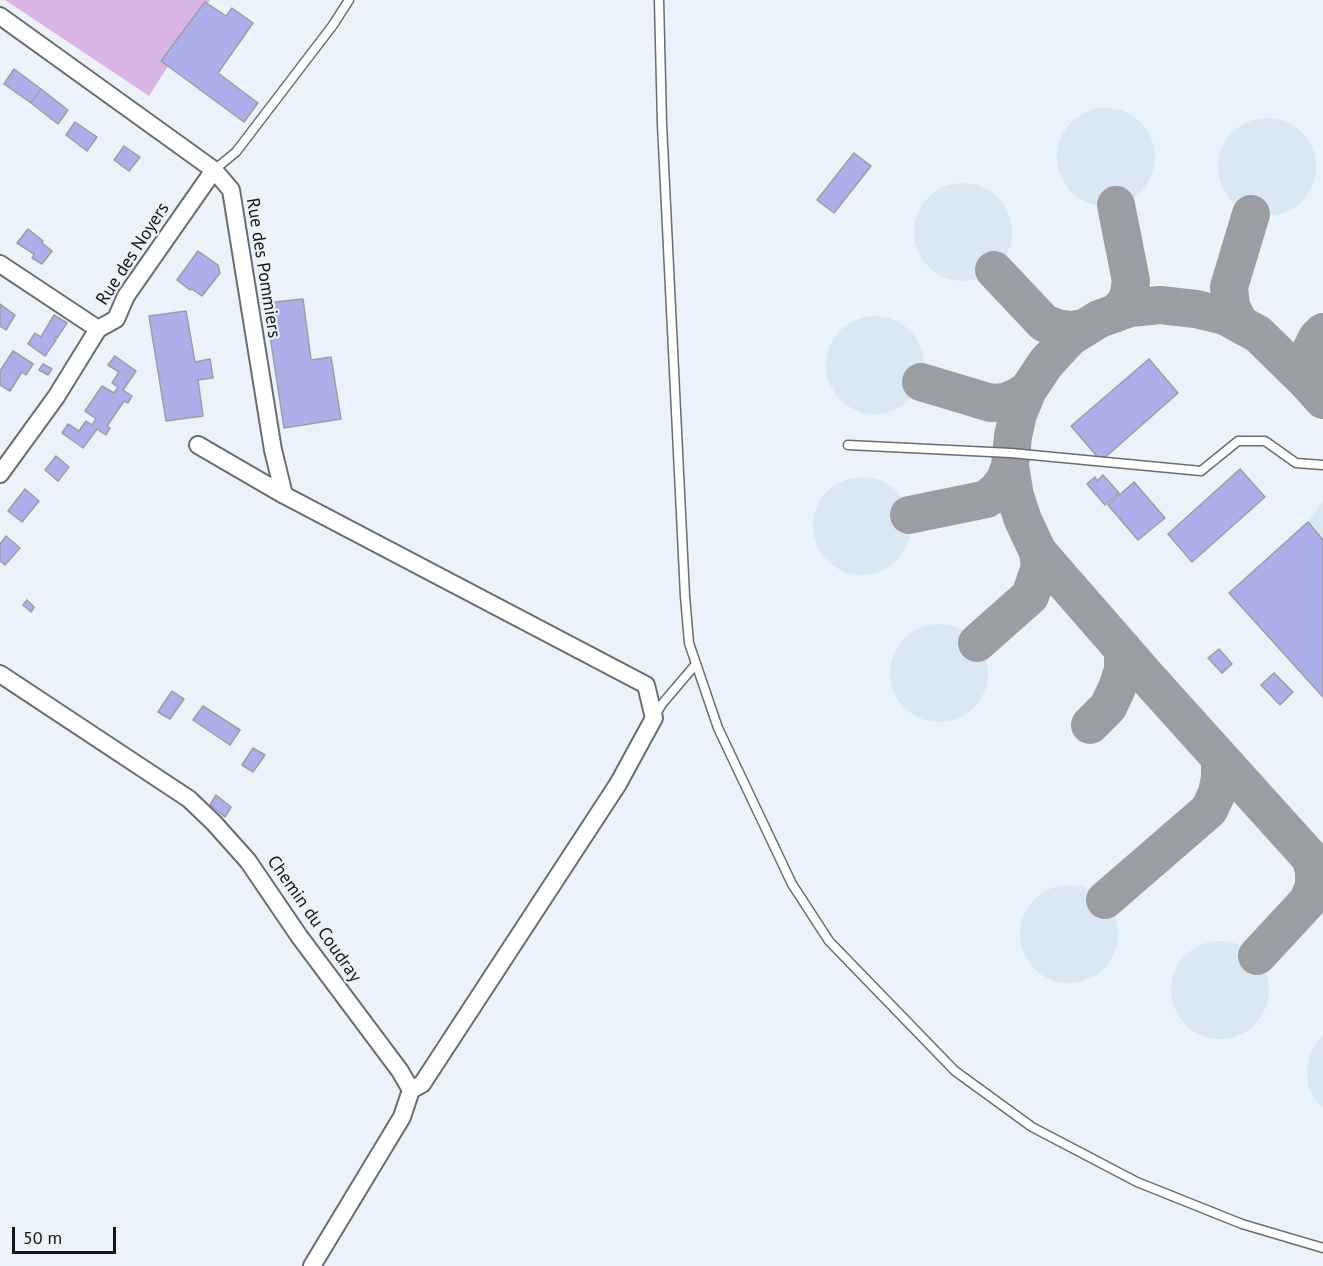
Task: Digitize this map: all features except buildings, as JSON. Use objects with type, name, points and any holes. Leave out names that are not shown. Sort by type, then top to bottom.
[{"type":"street","name":"Rue des Pommiers","points":[[0,16],[214,170],[231,190],[273,450],[284,495]]},
{"type":"street","name":"Rue des Noyers","points":[[0,474],[56,397],[98,329],[116,319],[131,288],[214,170]]},
{"type":"street","points":[[0,264],[98,329]]},
{"type":"street","points":[[198,445],[284,495],[646,684],[654,718],[618,784],[422,1084],[411,1090],[402,1117],[312,1266]]},
{"type":"street","name":"Chemin du Coudray","points":[[0,674],[189,800],[214,823],[248,861],[299,936],[400,1071],[411,1090]]},
{"type":"lane","points":[[214,170],[236,152],[333,25],[349,0]]},
{"type":"lane","points":[[658,0],[684,596],[689,643],[718,728],[792,884],[829,941],[955,1071],[1032,1127],[1137,1182],[1242,1224],[1323,1248]]},
{"type":"lane","points":[[848,445],[1011,453],[1201,471],[1238,441],[1265,441],[1296,463],[1323,465]]},
{"type":"lane","points":[[654,718],[662,704],[696,664]]},
{"type":"shaded area","points":[[5,0],[210,0],[149,96]]},
{"type":"shaded area","points":[[1106,108],[1125,112],[1141,122],[1151,138],[1155,157],[1151,176],[1141,192],[1125,202],[1106,206],[1087,202],[1071,192],[1061,176],[1057,157],[1061,138],[1071,122],[1087,112]]},
{"type":"shaded area","points":[[1267,118],[1286,122],[1302,132],[1312,148],[1316,167],[1312,186],[1302,202],[1286,212],[1267,216],[1248,212],[1232,202],[1222,186],[1218,167],[1222,148],[1232,132],[1248,122]]},
{"type":"shaded area","points":[[963,183],[982,187],[998,197],[1008,213],[1012,232],[1008,251],[998,267],[982,277],[963,281],[944,277],[928,267],[918,251],[914,232],[918,213],[928,197],[944,187]]},
{"type":"shaded area","points":[[875,316],[894,320],[910,330],[920,346],[924,365],[920,384],[910,400],[894,410],[875,414],[856,410],[840,400],[830,384],[826,365],[830,346],[840,330],[856,320]]},
{"type":"shaded area","points":[[862,477],[881,481],[897,491],[907,507],[911,526],[907,545],[897,561],[881,571],[862,575],[843,571],[827,561],[817,545],[813,526],[817,507],[827,491],[843,481]]},
{"type":"shaded area","points":[[1323,500],[1323,539],[1308,522]]},
{"type":"shaded area","points":[[939,624],[958,628],[974,638],[984,654],[988,673],[984,692],[974,708],[958,718],[939,722],[920,718],[904,708],[894,692],[890,673],[894,654],[904,638],[920,628]]},
{"type":"shaded area","points":[[1069,885],[1088,889],[1104,899],[1114,915],[1118,934],[1114,953],[1104,969],[1088,979],[1069,983],[1050,979],[1034,969],[1024,953],[1020,934],[1024,915],[1034,899],[1050,889]]},
{"type":"shaded area","points":[[1220,941],[1239,945],[1255,955],[1265,971],[1269,990],[1265,1009],[1255,1025],[1239,1035],[1220,1039],[1201,1035],[1185,1025],[1175,1009],[1171,990],[1175,971],[1185,955],[1201,945]]},
{"type":"shaded area","points":[[1323,1035],[1323,1108],[1314,1099],[1308,1084],[1307,1067],[1311,1051]]},
{"type":"taxiway","points":[[1114,314],[1125,304],[1131,281],[1116,205]]},
{"type":"taxiway","points":[[1239,323],[1231,306],[1229,287],[1251,214]]},
{"type":"taxiway","points":[[994,270],[1044,323],[1070,330],[1085,328]]},
{"type":"taxiway","points":[[1323,400],[1258,334],[1225,316],[1196,309],[1160,305],[1130,308],[1099,319],[1070,337],[1046,363],[1028,390],[1018,414],[1010,466],[1015,496],[1038,552],[1323,872]]},
{"type":"taxiway","points":[[1307,382],[1306,366],[1310,352],[1323,332]]},
{"type":"taxiway","points":[[921,382],[991,403],[1005,402],[1028,390]]},
{"type":"taxiway","points":[[909,515],[987,499],[1005,480],[1010,466]]},
{"type":"taxiway","points":[[977,643],[1030,596],[1040,567],[1038,552]]},
{"type":"taxiway","points":[[1090,725],[1108,707],[1117,688],[1123,670],[1123,649]]},
{"type":"taxiway","points":[[1105,900],[1209,810],[1217,793],[1220,758]]},
{"type":"taxiway","points":[[1257,956],[1308,901],[1314,886],[1311,859]]}]
